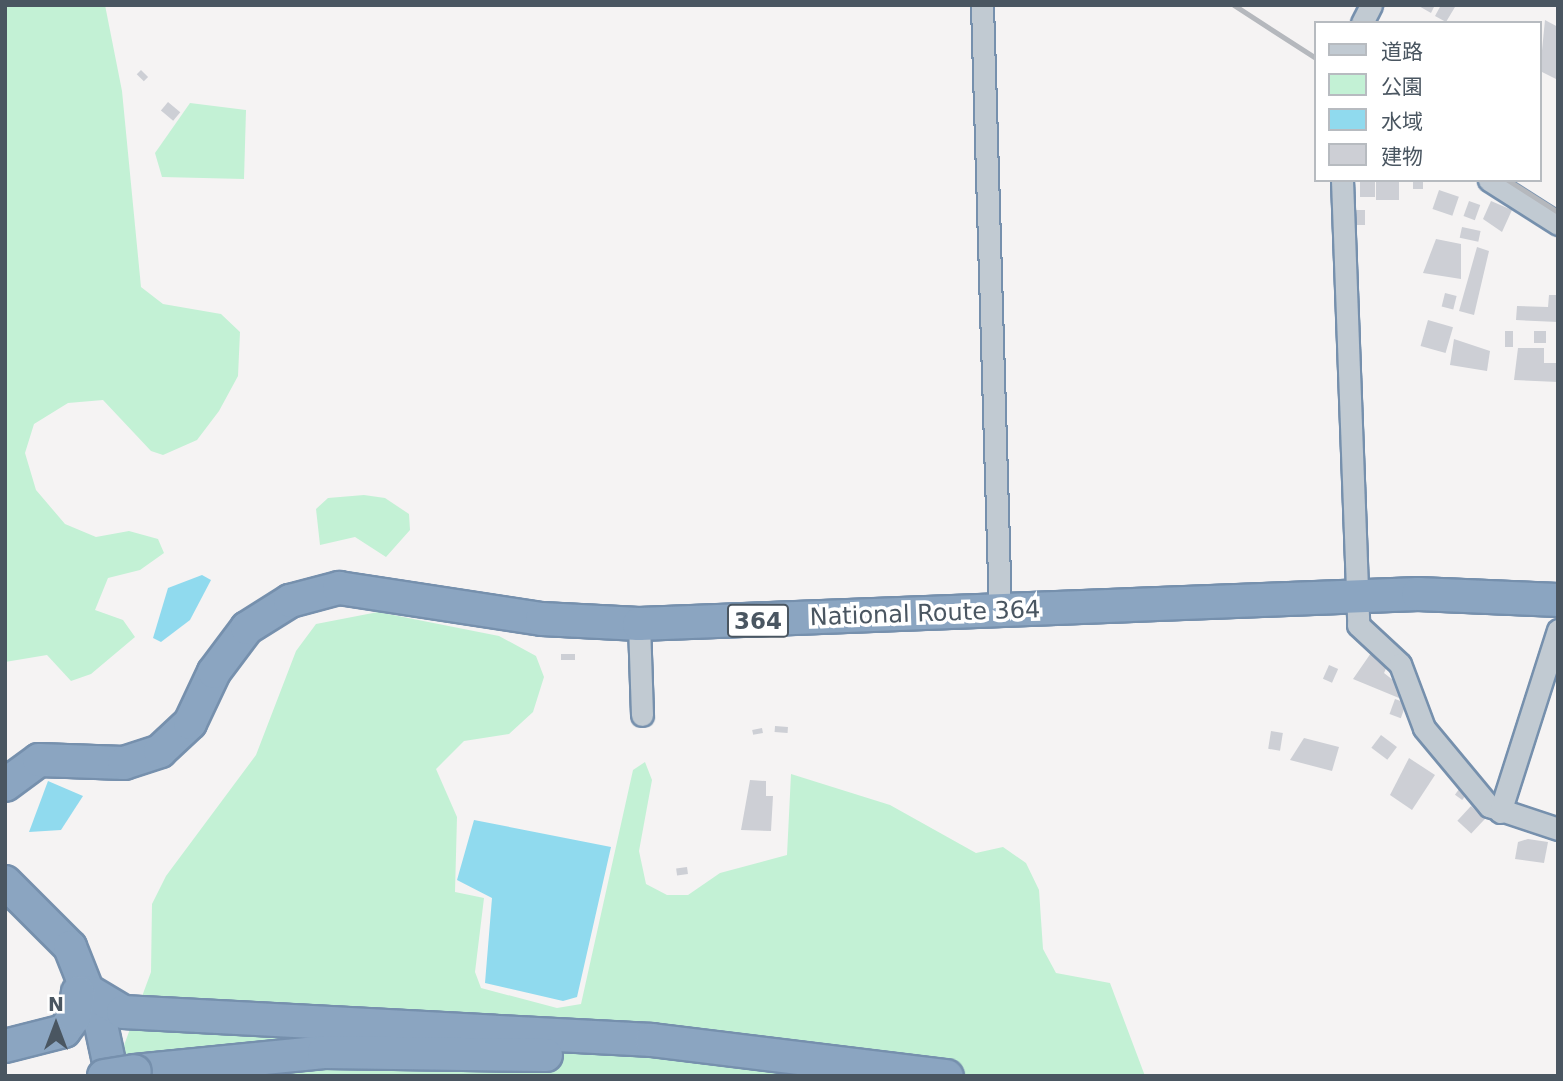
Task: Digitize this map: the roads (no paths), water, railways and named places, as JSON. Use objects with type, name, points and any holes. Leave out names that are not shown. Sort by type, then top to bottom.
[{"type":"highway","name":"National Route 364","points":[[5,785],[39,760],[124,763],[160,751],[190,723],[214,672],[247,628],[290,601],[327,590],[363,588],[502,614],[639,624],[1357,596],[1558,600]]},
{"type":"highway","points":[[5,881],[70,947],[84,992],[102,1076],[238,1057],[409,1039]]},
{"type":"highway","points":[[5,899],[42,935],[84,992],[124,1073]]},
{"type":"highway","points":[[84,992],[123,1012],[409,1039],[615,1047],[947,1076]]},
{"type":"highway","points":[[5,1046],[64,1031],[84,992]]},
{"type":"highway","points":[[615,1047],[883,1076]]},
{"type":"street","points":[[982,5],[1000,611]]},
{"type":"street","points":[[1363,21],[1371,5]]},
{"type":"street","points":[[1342,182],[1358,625],[1407,676],[1423,728],[1500,812],[1558,829]]},
{"type":"street","points":[[1492,182],[1558,224]]},
{"type":"street","points":[[639,624],[642,715]]},
{"type":"street","points":[[1500,812],[1558,630]]},
{"type":"water","points":[[202,575],[211,580],[190,620],[161,642],[153,638],[168,588]]},
{"type":"water","points":[[48,781],[83,796],[61,830],[29,832]]},
{"type":"water","points":[[474,820],[611,847],[577,997],[563,1001],[485,983],[492,898],[457,880]]},
{"type":"railway","points":[[1234,5],[1314,57]]},
{"type":"railway","points":[[1511,182],[1558,212]]}]
